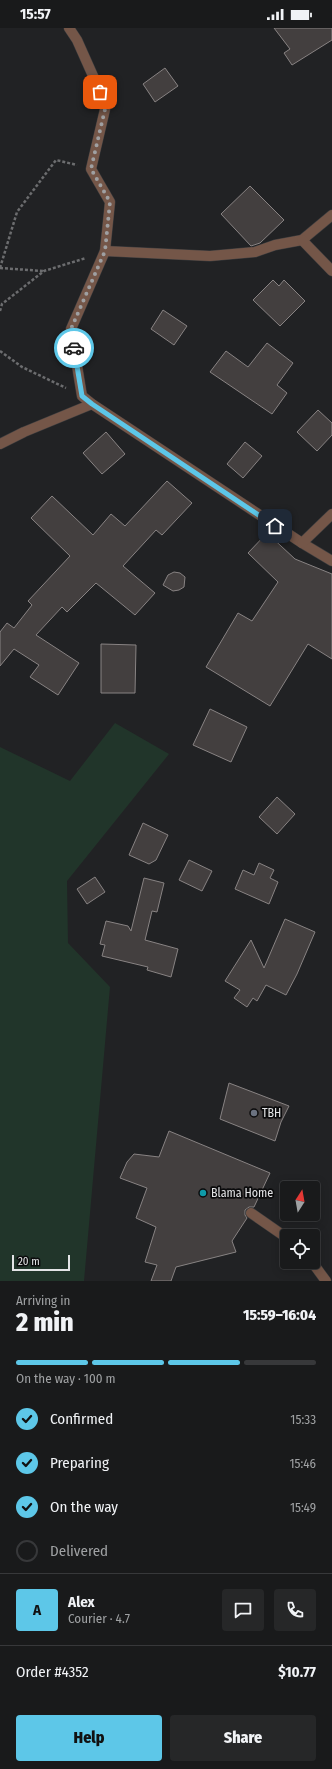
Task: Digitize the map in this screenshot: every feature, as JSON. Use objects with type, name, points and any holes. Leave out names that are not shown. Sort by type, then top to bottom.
[{"type":"street","points":[[69,28],[77,40],[106,105],[91,169],[110,202],[105,251],[71,329],[82,396],[302,543],[332,561]]},
{"type":"street","points":[[105,251],[210,256],[255,252],[274,245],[302,240],[332,215]]},
{"type":"street","points":[[302,240],[332,271]]},
{"type":"street","points":[[0,444],[24,432],[92,404]]},
{"type":"street","points":[[302,543],[332,514]]},
{"type":"street","points":[[251,1213],[280,1233]]},
{"type":"street","points":[[317,1269],[326,1281]]},
{"type":"path","points":[[44,271],[0,268],[17,212],[56,160],[91,169]]},
{"type":"path","points":[[0,310],[2,304],[44,271],[105,251]]},
{"type":"path","points":[[0,351],[22,367],[82,396]]},
{"type":"green space","points":[[115,723],[169,754],[67,881],[68,943],[110,987],[84,1281],[0,1281],[0,747],[70,781]]},
{"type":"building","points":[[274,28],[332,28],[332,40],[292,65],[284,53],[290,49]]},
{"type":"building","points":[[165,68],[178,86],[155,102],[143,84]]},
{"type":"building","points":[[250,186],[284,220],[260,243],[251,246],[221,214]]},
{"type":"building","points":[[273,280],[279,286],[284,280],[305,301],[280,326],[253,300]]},
{"type":"building","points":[[163,310],[187,326],[174,345],[151,329]]},
{"type":"building","points":[[267,343],[293,363],[277,385],[287,393],[272,414],[210,372],[226,351],[248,367]]},
{"type":"building","points":[[318,410],[332,423],[332,435],[317,451],[297,432]]},
{"type":"building","points":[[106,432],[125,454],[102,474],[83,453]]},
{"type":"building","points":[[245,442],[262,456],[243,478],[227,464]]},
{"type":"building","points":[[167,481],[192,503],[162,535],[156,530],[123,566],[155,593],[135,615],[96,583],[67,612],[62,607],[36,635],[79,663],[58,695],[30,677],[39,665],[14,649],[0,666],[0,632],[7,623],[14,628],[32,605],[28,601],[70,556],[31,518],[52,496],[93,535],[111,514],[125,526]]},
{"type":"building","points":[[267,533],[295,559],[332,574],[332,659],[308,644],[270,706],[206,667],[238,613],[252,621],[278,582],[248,553]]},
{"type":"building","points":[[174,572],[180,573],[185,577],[184,587],[173,591],[163,585],[168,575]]},
{"type":"building","points":[[101,644],[136,645],[135,693],[101,693]]},
{"type":"building","points":[[210,709],[247,727],[231,762],[193,745]]},
{"type":"building","points":[[277,797],[295,814],[277,834],[259,817]]},
{"type":"building","points":[[143,823],[168,835],[156,860],[149,864],[129,855]]},
{"type":"building","points":[[189,860],[212,871],[202,891],[179,880]]},
{"type":"building","points":[[259,863],[274,870],[270,878],[278,882],[269,904],[235,889],[243,870],[254,875]]},
{"type":"building","points":[[95,877],[105,892],[87,904],[77,889]]},
{"type":"building","points":[[144,878],[164,883],[157,912],[152,911],[145,940],[178,949],[171,977],[147,970],[148,967],[102,956],[105,945],[100,944],[106,921],[128,926],[131,931]]},
{"type":"building","points":[[285,919],[315,932],[297,974],[286,995],[266,985],[257,1001],[253,998],[247,1007],[234,998],[240,990],[225,981],[251,940],[264,968]]},
{"type":"building","name":"TBH","points":[[229,1083],[289,1106],[281,1122],[275,1141],[220,1119]]},
{"type":"building","name":"Blama Home","points":[[169,1131],[270,1173],[254,1207],[249,1207],[245,1210],[245,1215],[247,1218],[232,1241],[236,1252],[176,1267],[171,1281],[151,1281],[157,1265],[145,1262],[156,1227],[136,1218],[147,1188],[120,1178],[127,1162],[134,1154],[159,1157]]},
{"type":"way so far","points":[[74,348],[71,329],[105,251],[109,214],[110,202],[91,169],[106,105],[100,92]]},
{"type":"place","name":"TBH","points":[[254,1113]]},
{"type":"place","name":"Blama Home","points":[[203,1193]]},
{"type":"route","points":[[74,348],[82,396],[275,526]]}]
